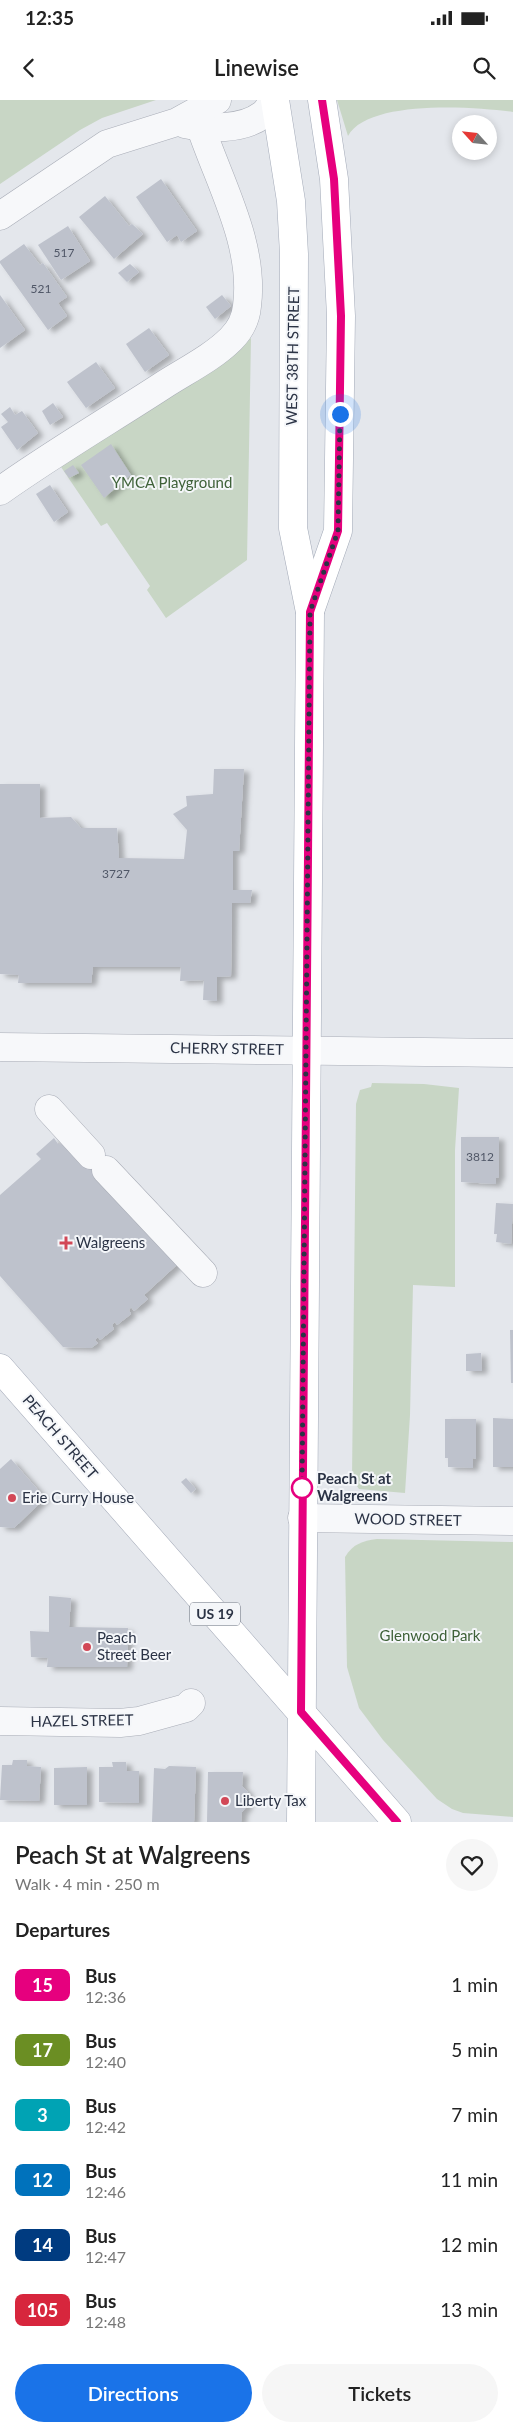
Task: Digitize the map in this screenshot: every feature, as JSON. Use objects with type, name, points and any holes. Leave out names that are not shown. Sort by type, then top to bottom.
[{"type":"main road","name":"WEST 38TH STREET","points":[[275,100],[291,201],[294,254],[293,528],[310,612],[301,1822]]},
{"type":"main road","name":"WEST 38TH STREET","points":[[310,612],[338,531],[341,316],[334,179],[322,100]]},
{"type":"main road","name":"PEACH STREET","points":[[0,1368],[397,1822]]},
{"type":"street","points":[[189,125],[217,100]]},
{"type":"street","points":[[0,216],[107,144],[189,125],[220,128],[251,121],[263,115],[275,100]]},
{"type":"street","points":[[0,491],[230,340],[245,318],[248,297],[245,257],[239,232],[189,125]]},
{"type":"street","name":"CHERRY STREET","points":[[0,1047],[513,1053]]},
{"type":"street","points":[[49,1109],[203,1273]]},
{"type":"street","name":"WOOD STREET","points":[[302,1518],[513,1521]]},
{"type":"street","name":"HAZEL STREET","points":[[0,1721],[120,1723],[139,1721],[186,1708],[191,1703]]},
{"type":"green space","points":[[0,100],[156,100],[102,118],[80,130],[0,184]]},
{"type":"green space","points":[[337,100],[513,100],[513,112],[447,107],[397,111],[376,116],[359,124],[348,136]]},
{"type":"green space","name":"YMCA Playground","points":[[251,338],[247,560],[166,618],[147,590],[150,586],[107,523],[101,526],[61,467]]},
{"type":"green space","points":[[372,1083],[424,1084],[459,1088],[455,1150],[455,1287],[413,1285],[410,1415],[405,1493],[359,1489],[352,1479],[356,1104],[360,1090],[371,1087]]},
{"type":"green space","name":"Glenwood Park","points":[[377,1539],[513,1542],[513,1817],[463,1813],[452,1809],[437,1799],[383,1740],[359,1708],[347,1667],[345,1557],[358,1544]]},
{"type":"building","points":[[161,179],[197,231],[181,242],[177,235],[167,242],[136,197]]},
{"type":"building","points":[[105,196],[129,226],[132,224],[143,234],[114,259],[79,217]]},
{"type":"building","points":[[68,226],[90,261],[61,280],[38,245]]},
{"type":"building","points":[[24,244],[40,265],[43,263],[67,297],[58,303],[67,316],[48,330],[0,263],[0,261]]},
{"type":"building","points":[[130,264],[139,272],[127,282],[118,273]]},
{"type":"building","points":[[0,295],[25,330],[0,348]]},
{"type":"building","points":[[222,295],[231,306],[215,319],[206,307]]},
{"type":"building","points":[[149,328],[169,355],[145,372],[126,344]]},
{"type":"building","points":[[96,362],[115,388],[86,408],[67,382]]},
{"type":"building","points":[[53,403],[63,417],[50,425],[42,411]]},
{"type":"building","points":[[10,407],[15,415],[22,411],[38,433],[17,450],[1,427],[8,422],[1,414]]},
{"type":"building","points":[[111,444],[131,475],[104,498],[81,465]]},
{"type":"building","points":[[73,465],[79,473],[69,478],[64,471]]},
{"type":"building","points":[[50,485],[68,512],[54,522],[36,494]]},
{"type":"building","points":[[214,769],[244,769],[239,851],[233,851],[233,890],[252,890],[250,903],[232,903],[231,976],[217,977],[217,1001],[203,1000],[204,980],[180,981],[181,967],[93,967],[91,983],[18,983],[19,975],[0,974],[0,784],[40,784],[40,818],[71,817],[81,828],[117,828],[119,858],[184,859],[187,830],[173,814],[187,806],[186,796],[213,794]]},
{"type":"building","points":[[461,1137],[499,1137],[499,1177],[496,1178],[496,1184],[461,1182]]},
{"type":"building","points":[[54,1138],[58,1144],[77,1145],[180,1262],[144,1295],[148,1299],[134,1311],[131,1307],[129,1310],[131,1314],[117,1325],[115,1322],[112,1325],[114,1329],[100,1340],[98,1337],[95,1340],[98,1343],[91,1348],[63,1347],[0,1276],[0,1195],[41,1159],[36,1154]]},
{"type":"building","points":[[496,1203],[513,1204],[511,1244],[496,1242],[497,1234],[494,1234]]},
{"type":"building","points":[[510,1330],[513,1330],[513,1383],[511,1383]]},
{"type":"building","points":[[481,1353],[482,1371],[466,1371],[466,1354]]},
{"type":"building","points":[[493,1418],[513,1419],[513,1467],[493,1467]]},
{"type":"building","points":[[445,1419],[476,1419],[476,1459],[473,1458],[473,1468],[448,1467],[448,1458],[445,1458]]},
{"type":"building","points":[[11,1459],[45,1498],[14,1528],[0,1527],[0,1469]]},
{"type":"building","points":[[186,1478],[196,1489],[191,1493],[181,1482]]},
{"type":"building","points":[[49,1596],[71,1598],[69,1627],[128,1628],[127,1667],[47,1667],[48,1658],[31,1657],[30,1631],[49,1632]]},
{"type":"building","points":[[13,1760],[27,1760],[27,1766],[41,1767],[39,1801],[0,1800],[2,1765],[12,1765]]},
{"type":"building","points":[[112,1762],[126,1762],[127,1771],[139,1771],[139,1803],[99,1802],[99,1767],[113,1767]]},
{"type":"building","points":[[169,1766],[196,1767],[194,1822],[152,1822],[154,1768],[165,1769]]},
{"type":"building","points":[[87,1767],[87,1805],[54,1805],[54,1768]]},
{"type":"building","points":[[208,1772],[243,1772],[242,1786],[248,1792],[247,1806],[242,1812],[241,1822],[207,1822]]},
{"type":"bus line","name":"15","points":[[322,100],[334,179],[341,336],[338,531],[310,612],[301,1712],[397,1822]]},
{"type":"place","name":"Walgreens","points":[[66,1243]]},
{"type":"place","name":"Peach St at Walgreens","points":[[302,1488]]},
{"type":"place","name":"Erie Curry House","points":[[12,1498]]},
{"type":"place","name":"Peach Street Beer","points":[[87,1647]]},
{"type":"place","name":"Liberty Tax","points":[[225,1801]]},
{"type":"route","points":[[302,1488],[310,612],[338,531],[340,414]]}]
